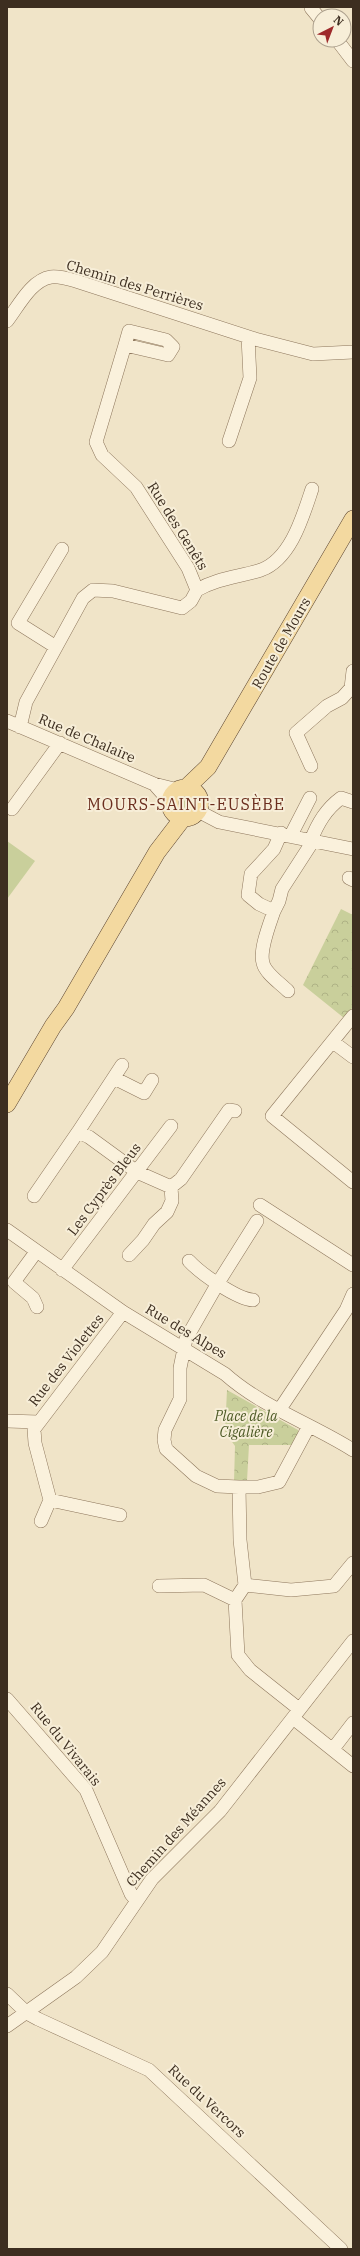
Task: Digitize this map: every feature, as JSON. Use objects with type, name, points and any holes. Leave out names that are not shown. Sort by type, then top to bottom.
[{"type":"main road","name":"Route de Mours","points":[[184,803],[208,768],[353,519]]},
{"type":"main road","points":[[7,1104],[66,1008],[184,803]]},
{"type":"main road","points":[[7,1118],[52,1041],[66,1008]]},
{"type":"street","points":[[343,48],[353,61]]},
{"type":"street","name":"Chemin des Perrières","points":[[7,321],[28,292],[39,283],[52,277],[76,281],[248,337],[313,354],[353,352]]},
{"type":"street","points":[[229,441],[250,378],[248,337]]},
{"type":"street","name":"Rue des Genêts","points":[[20,727],[26,702],[83,598],[93,590],[114,591],[182,608],[191,601],[197,590],[188,568],[136,487],[102,455],[96,442],[125,345]]},
{"type":"street","points":[[197,590],[212,582],[262,569],[277,561],[297,531],[312,489]]},
{"type":"street","points":[[56,647],[18,623],[62,549]]},
{"type":"street","points":[[311,766],[296,733],[327,706],[342,698],[350,688],[353,671]]},
{"type":"street","name":"Rue de Chalaire","points":[[7,721],[154,784],[184,803],[219,822],[353,848]]},
{"type":"street","points":[[12,809],[60,743]]},
{"type":"street","points":[[274,911],[259,904],[248,895],[251,874],[286,834],[310,798]]},
{"type":"street","points":[[288,990],[268,972],[262,963],[263,951],[274,911],[280,901],[282,889],[305,856],[322,817],[332,804],[341,798],[353,802]]},
{"type":"street","points":[[353,1016],[272,1116],[353,1182]]},
{"type":"street","points":[[333,1042],[353,1057]]},
{"type":"street","points":[[34,1196],[122,1065]]},
{"type":"street","points":[[114,1078],[144,1093],[152,1080]]},
{"type":"street","points":[[171,1187],[181,1179],[229,1110],[235,1111]]},
{"type":"street","name":"Les Cyprès Bleus","points":[[62,1270],[171,1126]]},
{"type":"street","points":[[78,1132],[89,1137],[136,1172],[171,1187]]},
{"type":"street","points":[[129,1255],[143,1240],[154,1224],[167,1212],[172,1201],[171,1187]]},
{"type":"street","points":[[260,1204],[353,1265]]},
{"type":"street","points":[[257,1221],[218,1283],[186,1339],[183,1349],[180,1399],[165,1430],[166,1449],[196,1476],[217,1486],[258,1487],[279,1482],[309,1426]]},
{"type":"street","name":"Rue des Alpes","points":[[7,1230],[36,1252],[123,1312],[226,1374],[238,1386],[309,1426],[324,1432],[353,1450]]},
{"type":"street","points":[[36,1252],[10,1279],[33,1298],[37,1307]]},
{"type":"street","points":[[189,1261],[218,1283],[246,1299],[254,1300]]},
{"type":"street","points":[[280,1409],[346,1310],[353,1294]]},
{"type":"street","name":"Rue des Violettes","points":[[7,1422],[38,1422],[123,1312]]},
{"type":"street","points":[[38,1422],[34,1429],[35,1443],[50,1500],[42,1520]]},
{"type":"street","points":[[239,1487],[240,1540],[245,1585],[235,1600],[237,1649],[242,1662],[333,1749],[353,1766]]},
{"type":"street","points":[[50,1500],[120,1515]]},
{"type":"street","points":[[245,1585],[291,1590],[334,1586],[353,1562]]},
{"type":"street","points":[[159,1586],[204,1586],[235,1600]]},
{"type":"street","name":"Chemin des Méannes","points":[[7,2026],[76,1977],[102,1952],[136,1900],[152,1879],[220,1811],[353,1641]]},
{"type":"street","name":"Rue du Vivarais","points":[[7,1699],[86,1790],[131,1894],[136,1900]]},
{"type":"street","points":[[333,1749],[353,1723]]},
{"type":"street","name":"Rue du Vercors","points":[[7,1994],[27,2013],[149,2070],[342,2249]]},
{"type":"green space","points":[[182,796],[188,796],[193,801],[191,810],[188,812],[182,812],[177,807],[177,801]]},
{"type":"green space","points":[[7,841],[35,861],[7,899]]},
{"type":"green space","points":[[341,909],[353,915],[353,1007],[344,1018],[303,985]]},
{"type":"green space","name":"Place de la Cigalière","points":[[227,1390],[298,1430],[299,1437],[292,1445],[249,1445],[247,1481],[234,1482],[235,1446],[225,1432]]},
{"type":"district","name":"MOURS-SAINT-EUSÈBE","points":[[186,804]]}]
